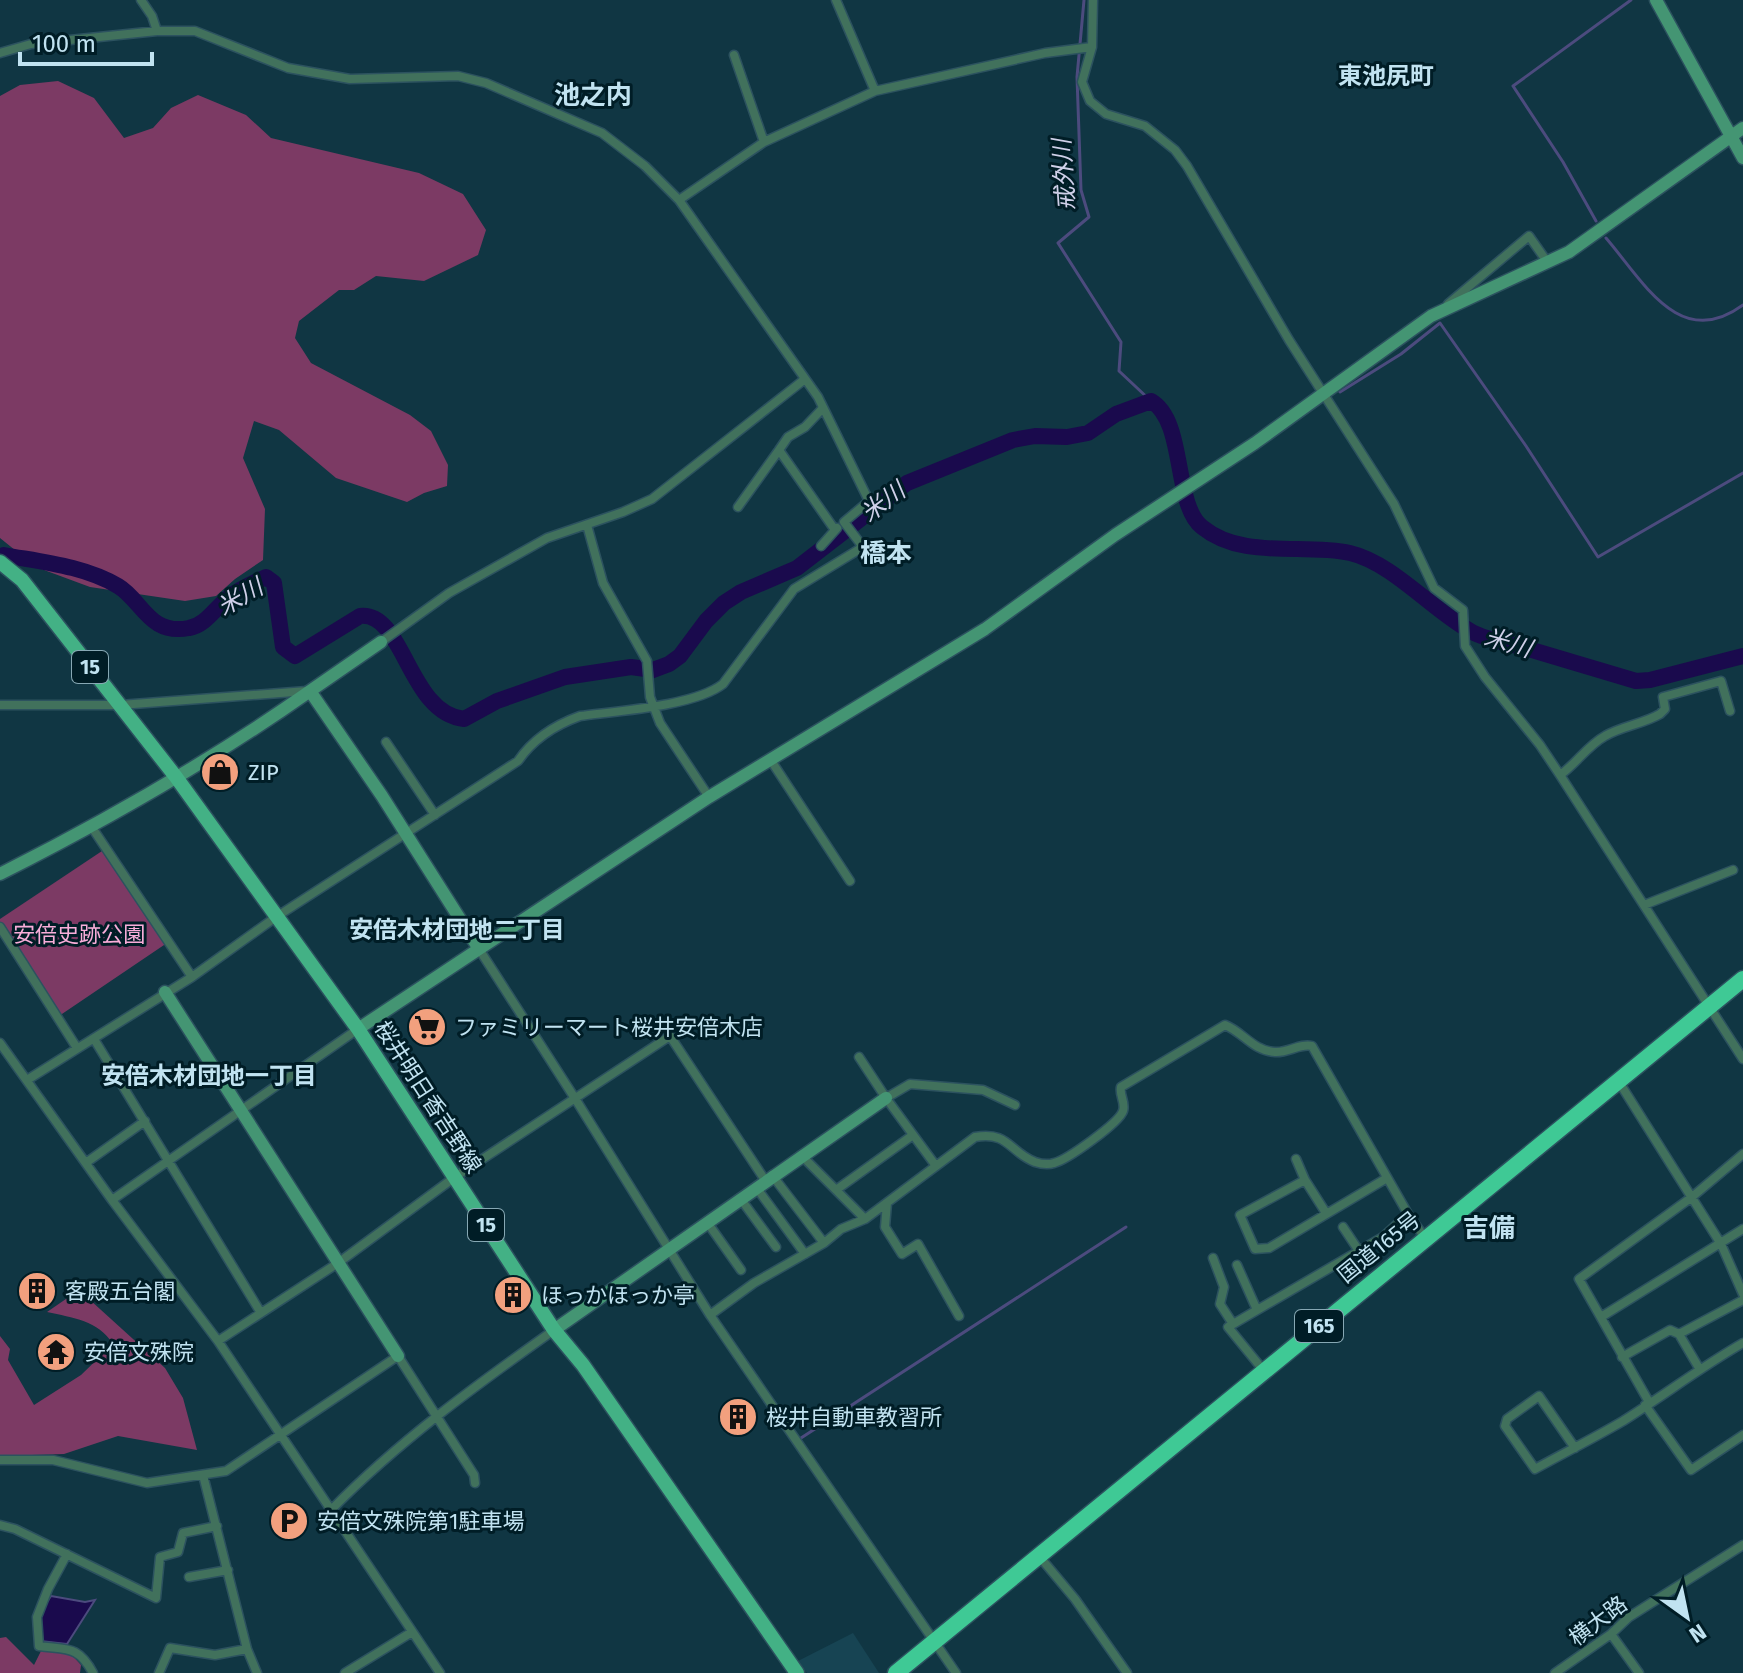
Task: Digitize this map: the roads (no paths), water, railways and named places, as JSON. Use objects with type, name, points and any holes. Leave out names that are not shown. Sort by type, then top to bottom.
[{"type":"highway","name":"国道165号","points":[[896,1673],[1743,979]]},
{"type":"main road","name":"桜井明日香吉野線","points":[[0,562],[22,580],[176,777],[358,1029],[554,1330],[583,1365],[797,1673]]},
{"type":"street","points":[[141,0],[152,16],[157,31]]},
{"type":"street","points":[[836,0],[875,91]]},
{"type":"street","points":[[1093,0],[1092,47],[1082,82],[1090,101],[1106,114],[1145,126],[1175,150],[1226,230],[1289,340],[1394,504],[1434,588],[1463,610],[1465,646],[1485,677],[1540,745],[1743,1059]]},
{"type":"street","points":[[1656,0],[1743,158]]},
{"type":"street","points":[[0,53],[31,44],[157,31],[195,31],[288,68],[350,79],[458,76],[486,83],[602,133],[645,166],[679,200],[823,408],[869,501],[821,546]]},
{"type":"street","points":[[679,200],[764,142],[875,91],[1045,53],[1092,47]]},
{"type":"street","points":[[734,55],[764,142]]},
{"type":"street","points":[[1431,316],[1569,252],[1743,128]]},
{"type":"street","points":[[112,1200],[358,1029],[709,797],[985,629],[1431,316],[1529,236],[1548,263]]},
{"type":"street","points":[[0,874],[91,826],[249,734],[449,593],[547,538],[652,499],[805,379]]},
{"type":"street","points":[[738,507],[788,437],[805,427],[823,408]]},
{"type":"street","points":[[779,450],[835,530]]},
{"type":"street","points":[[27,1080],[192,977],[276,917],[518,761],[529,745],[565,721],[713,692],[723,684],[794,589],[863,547],[844,522]]},
{"type":"street","points":[[587,525],[603,583],[647,661],[652,705],[660,723],[709,797]]},
{"type":"street","points":[[1560,775],[1605,736],[1660,714],[1665,709],[1663,697],[1721,681],[1730,711]]},
{"type":"street","points":[[0,705],[120,705],[310,691]]},
{"type":"street","points":[[310,691],[407,834],[710,1315],[956,1673]]},
{"type":"street","points":[[386,742],[435,815]]},
{"type":"street","points":[[770,759],[850,881]]},
{"type":"street","points":[[91,826],[192,977]]},
{"type":"street","points":[[1644,905],[1733,870]]},
{"type":"street","points":[[0,927],[77,1048]]},
{"type":"street","points":[[165,992],[474,1475],[475,1483]]},
{"type":"street","points":[[710,1315],[754,1283],[824,1243],[841,1229],[865,1219],[975,1137],[989,1135],[1006,1140],[1035,1162],[1057,1162],[1090,1141],[1122,1114],[1121,1087],[1225,1025],[1256,1047],[1272,1052],[1312,1046],[1408,1214],[1425,1238]]},
{"type":"street","points":[[218,1341],[338,1263],[455,1177],[670,1036],[764,1181],[805,1254]]},
{"type":"street","points":[[94,1039],[261,1313]]},
{"type":"street","points":[[0,1043],[218,1341],[440,1673]]},
{"type":"street","points":[[859,1057],[936,1166]]},
{"type":"street","points":[[1618,1081],[1739,1276],[1743,1297],[1679,1334]]},
{"type":"street","points":[[331,1510],[370,1471],[436,1415],[764,1181],[886,1098],[910,1084],[983,1090],[1015,1105]]},
{"type":"street","points":[[87,1162],[145,1121]]},
{"type":"street","points":[[836,1190],[913,1135]]},
{"type":"street","points":[[1743,1154],[1692,1197],[1579,1279],[1647,1403],[1691,1470],[1743,1435]]},
{"type":"street","points":[[801,1155],[865,1219]]},
{"type":"street","points":[[1296,1159],[1326,1213]]},
{"type":"street","points":[[1305,1180],[1240,1215],[1255,1249],[1269,1248],[1387,1178]]},
{"type":"street","points":[[764,1181],[824,1243]]},
{"type":"street","points":[[740,1198],[776,1247]]},
{"type":"street","points":[[887,1203],[885,1227],[902,1254],[918,1244],[959,1316]]},
{"type":"street","points":[[1264,1371],[1228,1327],[1383,1237],[1408,1214]]},
{"type":"street","points":[[707,1222],[741,1270]]},
{"type":"street","points":[[1343,1227],[1359,1251]]},
{"type":"street","points":[[1601,1317],[1743,1229]]},
{"type":"street","points":[[1213,1258],[1224,1287],[1220,1304],[1233,1324]]},
{"type":"street","points":[[1237,1265],[1257,1310]]},
{"type":"street","points":[[1622,1357],[1670,1330],[1679,1334],[1699,1368]]},
{"type":"street","points":[[1575,1448],[1539,1396],[1507,1419],[1505,1426],[1535,1469],[1575,1448],[1624,1420],[1699,1368],[1743,1343]]},
{"type":"street","points":[[0,1460],[53,1460],[147,1483],[226,1471],[398,1356]]},
{"type":"street","points":[[203,1475],[247,1649],[257,1673]]},
{"type":"street","points":[[0,1525],[15,1529],[156,1598],[160,1557],[178,1552],[180,1536],[186,1531],[217,1526]]},
{"type":"street","name":"横大路","points":[[1555,1673],[1611,1634],[1629,1617],[1743,1545]]},
{"type":"street","points":[[67,1554],[37,1617],[39,1646],[70,1648],[86,1660],[93,1673]]},
{"type":"street","points":[[1039,1556],[1075,1599],[1127,1673]]},
{"type":"street","points":[[189,1577],[228,1570]]},
{"type":"street","points":[[345,1673],[412,1632]]},
{"type":"street","points":[[1611,1634],[1639,1673]]},
{"type":"street","points":[[159,1673],[170,1648],[215,1655],[247,1649]]},
{"type":"waterway","name":"戒外川","points":[[1084,0],[1077,77],[1081,190],[1089,217],[1058,243],[1121,342],[1119,371],[1151,401]]},
{"type":"waterway","points":[[1596,221],[1563,162],[1513,86],[1631,0]]},
{"type":"waterway","points":[[1606,238],[1649,290],[1682,316],[1700,320],[1721,317],[1743,305]]},
{"type":"waterway","points":[[1340,392],[1401,354],[1440,323],[1526,446],[1598,557],[1743,473]]},
{"type":"waterway","name":"米川","points":[[4,555],[62,566],[105,579],[126,592],[155,622],[175,629],[195,626],[232,595],[266,577],[274,583],[283,647],[295,656],[360,616],[375,619],[387,629],[430,700],[445,713],[464,719],[497,701],[565,677],[631,667],[653,670],[669,664],[680,656],[724,603],[741,592],[797,568],[907,483],[1013,440],[1088,433],[1116,414],[1151,401],[1162,411],[1170,426],[1193,516],[1202,527],[1218,537],[1254,547],[1332,550],[1366,558],[1478,635],[1636,681],[1743,656]]},
{"type":"waterway","points":[[801,1438],[1126,1227]]},
{"type":"place","name":"ZIP","points":[[220,772]]},
{"type":"place","name":"ファミリーマート桜井安倍木店","points":[[427,1027]]},
{"type":"place","name":"客殿五台閣","points":[[37,1291]]},
{"type":"place","name":"ほっかほっか亭","points":[[513,1295]]},
{"type":"place","name":"安倍文殊院","points":[[56,1352]]},
{"type":"place","name":"桜井自動車教習所","points":[[738,1417]]},
{"type":"place","name":"安倍文殊院第1駐車場","points":[[289,1521]]},
{"type":"district","name":"東池尻町","points":[[1386,76]]},
{"type":"district","name":"池之内","points":[[593,95]]},
{"type":"district","name":"橋本","points":[[886,553]]},
{"type":"district","name":"安倍木材団地二丁目","points":[[457,930]]},
{"type":"district","name":"安倍木材団地一丁目","points":[[209,1076]]},
{"type":"district","name":"吉備","points":[[1489,1228]]},
{"type":"park label","name":"安倍史跡公園","points":[[79,934]]}]
